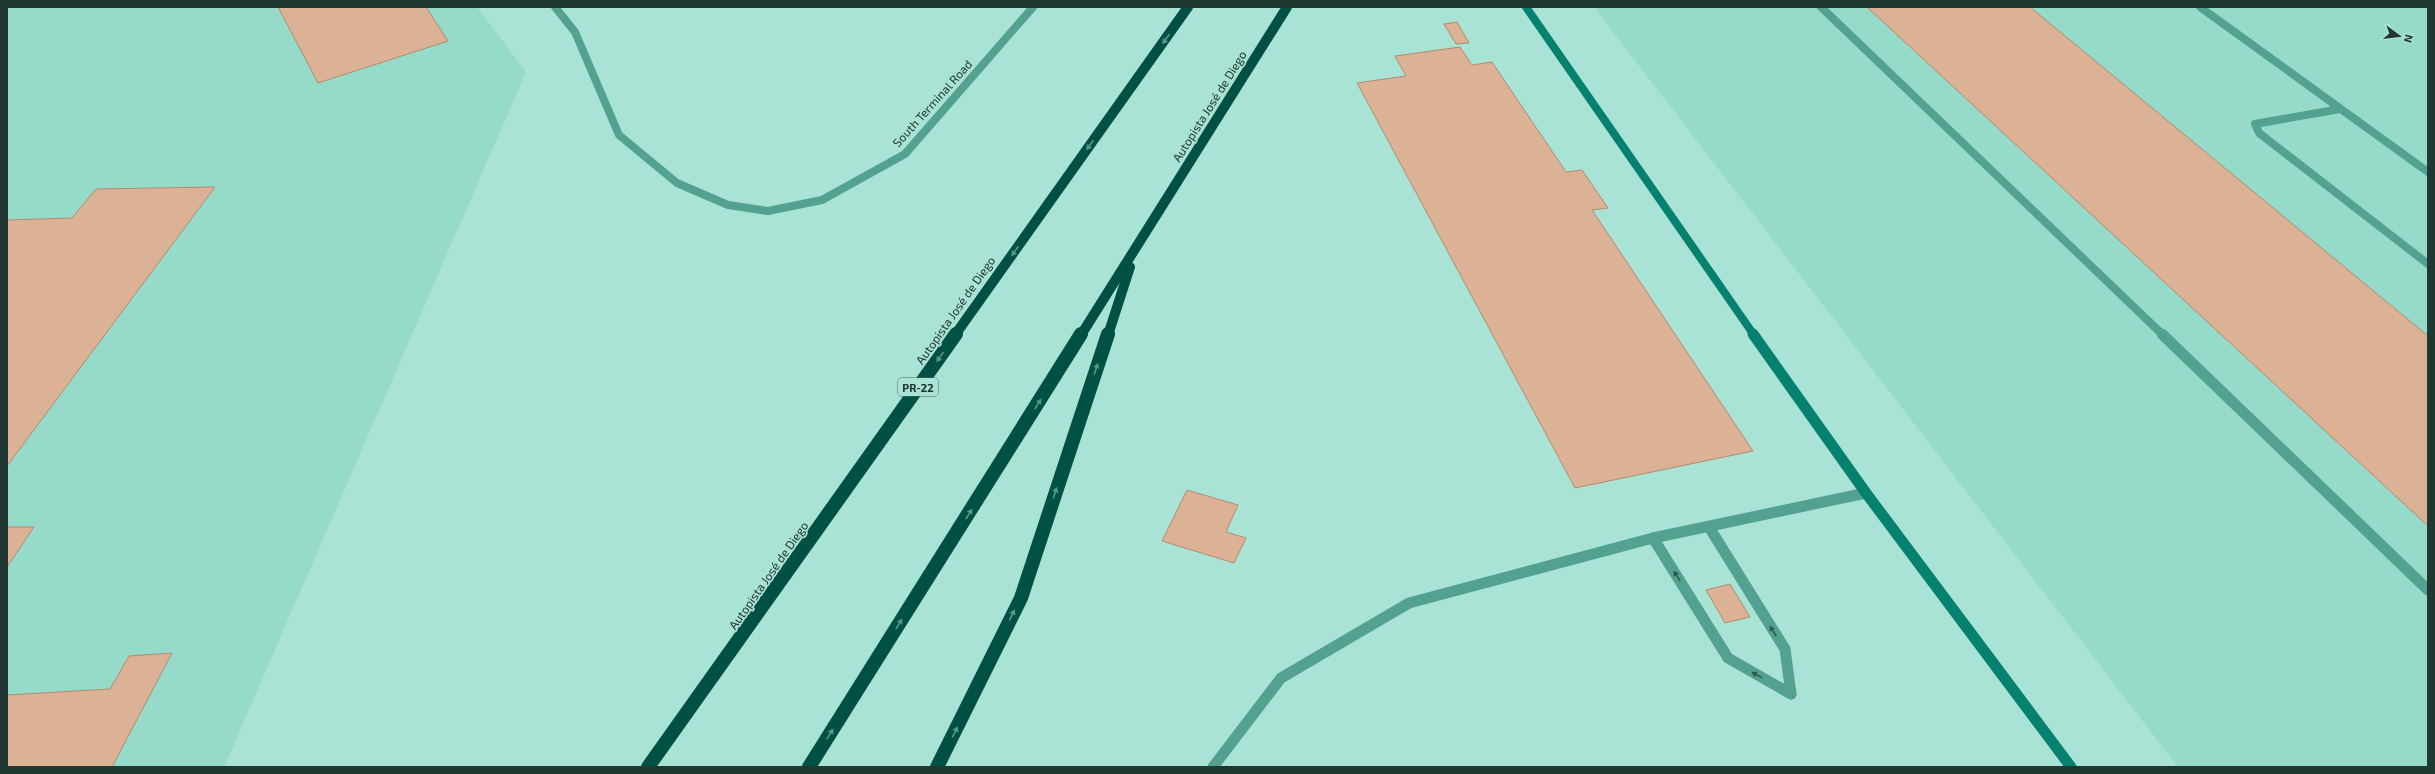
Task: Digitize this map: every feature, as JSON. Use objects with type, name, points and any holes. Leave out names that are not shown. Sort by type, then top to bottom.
[{"type":"highway","name":"Autopista José de Diego","points":[[648,767],[1188,7]]},
{"type":"highway","name":"Autopista José de Diego","points":[[809,767],[1136,250],[1287,7]]},
{"type":"highway","points":[[937,767],[1021,598],[1136,250]]},
{"type":"street","name":"South Terminal Road","points":[[555,7],[575,32],[618,135],[677,183],[728,205],[768,211],[822,200],[905,154],[1033,7]]},
{"type":"street","points":[[1526,7],[1753,334],[1866,493],[2071,767]]},
{"type":"street","points":[[1821,7],[2428,590]]},
{"type":"street","points":[[2200,7],[2428,172]]},
{"type":"street","points":[[2340,109],[2255,124],[2259,133],[2428,264]]},
{"type":"street","points":[[1213,767],[1281,678],[1409,603],[1653,538],[1866,493]]},
{"type":"street","points":[[1653,538],[1728,658],[1790,694],[1785,649],[1709,527]]},
{"type":"shaded area","points":[[7,7],[477,7],[526,72],[224,767],[7,767]]},
{"type":"shaded area","points":[[1594,7],[2428,7],[2428,767],[2178,767]]},
{"type":"building","points":[[278,7],[426,7],[448,41],[318,83]]},
{"type":"building","points":[[1867,7],[2030,7],[2428,336],[2428,526]]},
{"type":"building","points":[[1457,22],[1469,43],[1456,44],[1444,24]]},
{"type":"building","points":[[1460,47],[1472,65],[1492,62],[1566,172],[1582,170],[1608,208],[1592,210],[1753,451],[1575,488],[1357,83],[1406,76],[1395,56]]},
{"type":"building","points":[[215,187],[7,466],[7,220],[72,218],[96,189]]},
{"type":"building","points":[[1187,490],[1238,505],[1226,532],[1246,538],[1234,563],[1162,541]]},
{"type":"building","points":[[7,527],[34,527],[7,567]]},
{"type":"building","points":[[1730,584],[1750,617],[1725,623],[1706,590]]},
{"type":"building","points":[[172,653],[112,767],[7,767],[7,695],[110,689],[129,656]]}]
